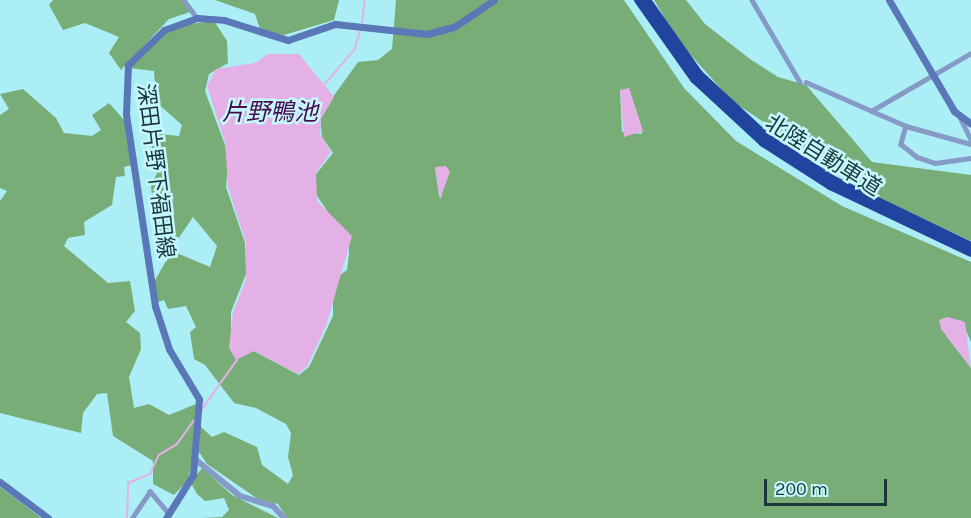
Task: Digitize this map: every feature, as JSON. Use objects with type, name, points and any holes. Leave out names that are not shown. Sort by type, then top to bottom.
[{"type":"highway","name":"北陸自動車道","points":[[639,0],[688,73],[754,136],[840,191],[971,253]]},
{"type":"highway","name":"北陸自動車道","points":[[646,0],[699,74],[768,138],[832,179],[971,246]]},
{"type":"main road","name":"深田片野下福田線","points":[[168,516],[192,475],[199,399],[169,350],[155,306],[124,77],[128,65],[157,36],[198,18],[224,20],[288,40],[335,24],[427,34],[454,27],[494,0]]},
{"type":"main road","points":[[889,0],[960,117],[971,124]]},
{"type":"main road","points":[[0,483],[48,518]]},
{"type":"street","points":[[184,0],[198,18]]},
{"type":"street","points":[[752,0],[800,82]]},
{"type":"street","points":[[871,111],[971,53]]},
{"type":"street","points":[[806,82],[906,126],[971,142]]},
{"type":"street","points":[[960,117],[971,142]]},
{"type":"street","points":[[906,126],[901,144],[917,157],[934,163],[971,158]]},
{"type":"street","points":[[195,459],[240,496],[273,506],[284,518]]},
{"type":"street","points":[[132,518],[150,491],[168,516]]},
{"type":"green space","points":[[53,0],[181,0],[193,11],[169,19],[121,70],[109,53],[119,37],[85,23],[63,30],[49,5]]},
{"type":"green space","points":[[215,0],[339,0],[334,20],[284,35],[261,32],[255,14]]},
{"type":"green space","points":[[396,0],[624,0],[684,88],[736,141],[842,206],[971,262],[971,342],[961,320],[947,337],[971,368],[971,518],[287,518],[278,504],[258,499],[207,464],[199,452],[200,426],[212,437],[224,432],[257,447],[262,465],[288,484],[293,475],[288,457],[291,433],[286,424],[256,408],[234,403],[205,365],[194,359],[190,332],[196,327],[186,306],[168,309],[164,300],[158,302],[154,282],[172,251],[210,267],[217,246],[193,217],[178,239],[156,235],[151,185],[158,171],[151,142],[159,134],[179,136],[182,125],[156,102],[154,71],[130,68],[170,30],[190,24],[214,21],[227,41],[228,63],[209,74],[205,91],[229,156],[226,187],[245,243],[246,274],[231,312],[231,339],[299,375],[309,367],[333,316],[333,280],[347,270],[349,254],[349,243],[313,190],[313,178],[333,153],[322,137],[320,115],[358,62],[378,60],[392,49]],"holes":[[[620,90],[630,91],[642,134],[622,132]],[[435,168],[444,181],[441,199],[439,195]]]},
{"type":"green space","points":[[654,0],[686,0],[705,24],[750,59],[778,77],[806,85],[872,162],[971,175],[971,241],[877,197],[732,101],[679,42]]},
{"type":"green space","points":[[23,89],[56,118],[64,133],[92,136],[101,130],[92,115],[109,103],[125,121],[132,165],[124,167],[125,176],[116,177],[112,205],[84,222],[85,235],[68,238],[64,246],[108,283],[130,281],[135,311],[126,322],[140,333],[141,349],[129,377],[134,408],[149,404],[169,415],[196,404],[192,464],[188,480],[174,495],[153,484],[153,461],[113,436],[107,393],[97,394],[83,413],[81,433],[0,413],[0,201],[7,191],[0,188],[0,115],[9,109],[0,94]]},
{"type":"green space","points":[[202,468],[232,495],[278,518],[202,518],[222,517],[229,510],[224,498],[205,501],[197,494],[191,483]]},
{"type":"green space","points":[[0,487],[11,495],[41,518],[0,518]]},
{"type":"water","name":"片野鴨池","points":[[268,54],[299,54],[334,97],[321,119],[320,134],[331,152],[316,173],[317,201],[352,236],[326,326],[307,367],[298,374],[254,351],[236,360],[229,348],[233,312],[246,280],[246,243],[228,187],[225,142],[207,86],[216,69],[255,63]]},
{"type":"water","points":[[629,88],[643,131],[624,137],[620,90]]},
{"type":"water","points":[[446,166],[450,172],[440,199],[435,167]]},
{"type":"water","points":[[947,317],[965,322],[971,368],[941,329],[939,320]]},
{"type":"waterway","points":[[362,23],[365,0]]},
{"type":"waterway","points":[[324,85],[355,49],[360,30]]},
{"type":"waterway","points":[[200,412],[237,360]]},
{"type":"waterway","points":[[127,518],[128,483],[150,474],[159,455],[177,444],[194,421]]}]
